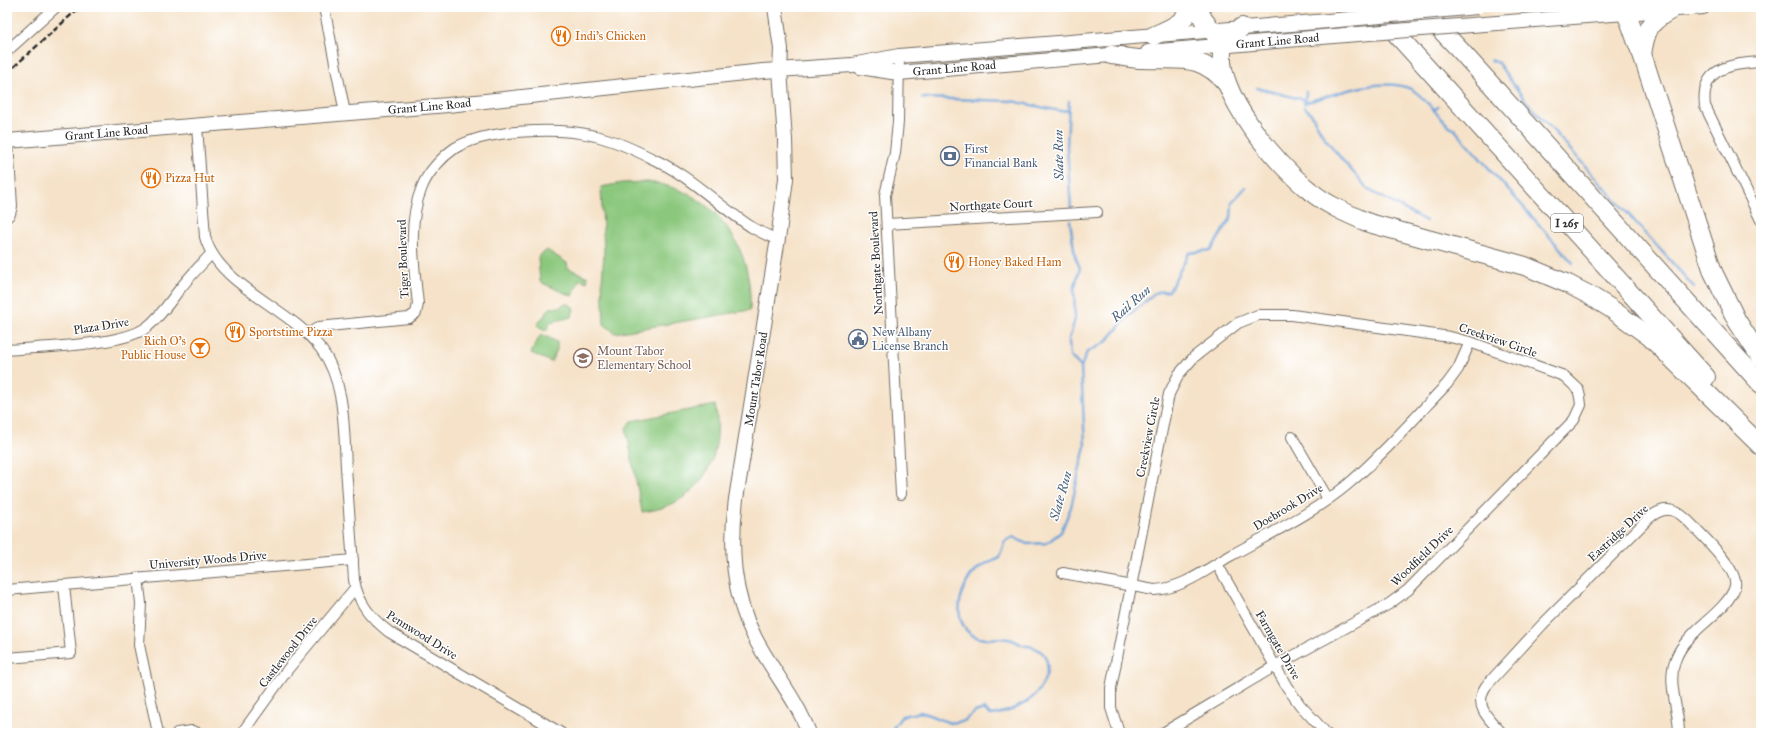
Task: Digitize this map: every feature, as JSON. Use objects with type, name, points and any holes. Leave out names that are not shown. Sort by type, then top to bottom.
[{"type":"highway","points":[[1153,36],[1175,26],[1185,17],[1190,7]]},
{"type":"highway","points":[[1198,7],[1203,20],[1224,46]]},
{"type":"highway","name":"I 265","points":[[1372,7],[1761,439]]},
{"type":"highway","points":[[1419,7],[1761,384]]},
{"type":"highway","points":[[1620,10],[1642,54],[1713,272],[1737,321],[1761,358]]},
{"type":"highway","points":[[1642,54],[1649,27],[1658,17],[1671,10]]},
{"type":"highway","points":[[1242,27],[1228,38],[1224,46],[1223,72],[1227,84],[1247,121],[1280,165],[1312,192],[1348,214],[1369,223],[1525,266],[1568,284],[1589,295],[1610,308],[1650,337],[1761,446]]},
{"type":"highway","points":[[1111,55],[1142,59],[1185,60],[1197,62],[1217,72],[1227,84]]},
{"type":"main road","name":"Mount Tabor Road","points":[[775,7],[781,50],[780,70],[786,165],[778,240],[736,499],[732,530],[732,557],[737,589],[748,622],[756,639],[793,699],[810,733]]},
{"type":"main road","name":"Grant Line Road","points":[[7,141],[345,113],[780,70],[852,65],[899,56],[1212,32],[1242,27],[1328,21],[1477,7]]},
{"type":"main road","name":"Grant Line Road","points":[[852,65],[898,73],[1497,23],[1620,10],[1671,10],[1703,7]]},
{"type":"street","points":[[7,51],[56,7]]},
{"type":"street","points":[[324,7],[345,113]]},
{"type":"street","name":"Northgate Boulevard","points":[[899,56],[898,122],[895,153],[885,195],[901,494]]},
{"type":"street","points":[[1761,62],[1728,65],[1720,69],[1708,83],[1704,98],[1705,106],[1761,220]]},
{"type":"street","points":[[197,126],[205,237],[211,254],[216,261],[232,276],[308,334]]},
{"type":"street","name":"Tiger Boulevard","points":[[308,334],[319,327],[409,318],[416,313],[418,304],[413,222],[421,190],[433,170],[454,149],[482,138],[538,130],[582,134],[613,141],[672,169],[690,180],[754,229],[778,240]]},
{"type":"street","points":[[7,141],[12,206],[10,214],[7,217]]},
{"type":"street","name":"Northgate Court","points":[[887,224],[1097,212]]},
{"type":"street","name":"Plaza Drive","points":[[7,350],[109,340],[133,335],[153,322],[172,302],[193,273],[211,254]]},
{"type":"street","name":"Creekview Circle","points":[[1119,733],[1111,708],[1111,688],[1169,394],[1179,374],[1186,365],[1220,335],[1248,318],[1263,314],[1280,314],[1412,331],[1470,342],[1554,372],[1572,382]]},
{"type":"street","name":"Pennwood Drive","points":[[308,334],[326,355],[334,372],[342,405],[346,479],[355,588],[366,611],[374,620],[389,632],[549,730],[561,733]]},
{"type":"street","name":"Doebrook Drive","points":[[1063,573],[1154,590],[1171,588],[1217,564],[1328,499],[1347,485],[1447,384],[1458,369],[1470,342]]},
{"type":"street","name":"Woodfield Drive","points":[[1163,733],[1275,666],[1389,604],[1417,583],[1574,420],[1581,405],[1578,389],[1572,382]]},
{"type":"street","points":[[1292,437],[1328,499]]},
{"type":"street","name":"Eastridge Drive","points":[[1502,733],[1484,713],[1482,707],[1482,692],[1486,686],[1542,625],[1644,523],[1655,514],[1669,510],[1674,510],[1686,518],[1729,565],[1735,578],[1736,585],[1729,598],[1683,646],[1675,660],[1672,677],[1679,733]]},
{"type":"street","name":"University Woods Drive","points":[[7,590],[353,560]]},
{"type":"street","name":"Farmgate Drive","points":[[1217,564],[1293,696],[1326,733]]},
{"type":"street","points":[[138,578],[141,603],[139,646],[158,733]]},
{"type":"street","points":[[7,658],[71,653],[64,585]]},
{"type":"street","name":"Castlewood Drive","points":[[242,733],[288,669],[355,588]]},
{"type":"street","points":[[177,733],[192,731],[198,733]]},
{"type":"green space","points":[[647,182],[671,187],[692,196],[710,208],[725,224],[737,243],[745,264],[749,286],[750,310],[615,333],[604,324],[602,282],[604,252],[601,187],[622,183]]},
{"type":"green space","points":[[547,250],[567,263],[568,268],[588,277],[587,282],[580,279],[572,296],[540,282],[538,257]]},
{"type":"green space","points":[[563,304],[569,304],[574,308],[572,317],[551,322],[546,331],[537,325],[550,308],[561,307]]},
{"type":"green space","points":[[541,334],[557,342],[557,350],[551,362],[531,353]]},
{"type":"green space","points":[[715,405],[717,425],[716,443],[712,461],[704,476],[693,489],[679,500],[662,508],[642,512],[626,428],[631,421]]},
{"type":"waterway","points":[[1491,60],[1498,63],[1522,96],[1694,287]]},
{"type":"waterway","points":[[1304,103],[1343,91],[1372,85],[1386,84],[1411,89],[1434,110],[1438,107]]},
{"type":"waterway","points":[[1257,88],[1305,100]]},
{"type":"waterway","name":"Rail Run","points":[[1305,102],[1306,92]]},
{"type":"waterway","points":[[922,98],[1012,101],[1060,111],[1069,110]]},
{"type":"waterway","name":"Slate Run","points":[[1069,101],[1067,147],[1071,209]]},
{"type":"waterway","points":[[1304,107],[1310,112],[1324,137],[1369,190],[1426,221]]},
{"type":"waterway","points":[[1434,110],[1441,119],[1455,130],[1573,263]]},
{"type":"waterway","name":"Rail Run","points":[[1081,367],[1087,352],[1106,342],[1130,314],[1157,292],[1169,291],[1189,253],[1211,250],[1231,218],[1232,202],[1246,187]]},
{"type":"waterway","name":"Slate Run","points":[[893,733],[893,728],[902,716],[921,712],[950,723],[964,721],[975,712],[984,709],[990,715],[1009,711],[1032,698],[1043,683],[1047,670],[1046,658],[1043,653],[1034,647],[1022,645],[1012,640],[1003,638],[987,639],[972,635],[963,625],[960,605],[961,597],[970,576],[985,564],[999,557],[1005,541],[1013,537],[1027,544],[1047,543],[1061,532],[1071,507],[1085,446],[1081,367],[1070,356],[1069,340],[1075,319],[1074,289],[1080,268],[1075,256],[1070,221]]},
{"type":"railway","points":[[7,73],[80,7]]},
{"type":"place","name":"Indi's Chicken","points":[[561,36]]},
{"type":"place","name":"First Financial Bank","points":[[950,156]]},
{"type":"place","name":"Pizza Hut","points":[[151,178]]},
{"type":"place","name":"Honey Baked Ham","points":[[954,262]]},
{"type":"place","name":"Sportstime Pizza","points":[[235,332]]},
{"type":"place","name":"New Albany License Branch","points":[[858,339]]},
{"type":"place","name":"Rich O's Public House","points":[[200,348]]},
{"type":"place","name":"Mount Tabor Elementary School","points":[[583,358]]}]
